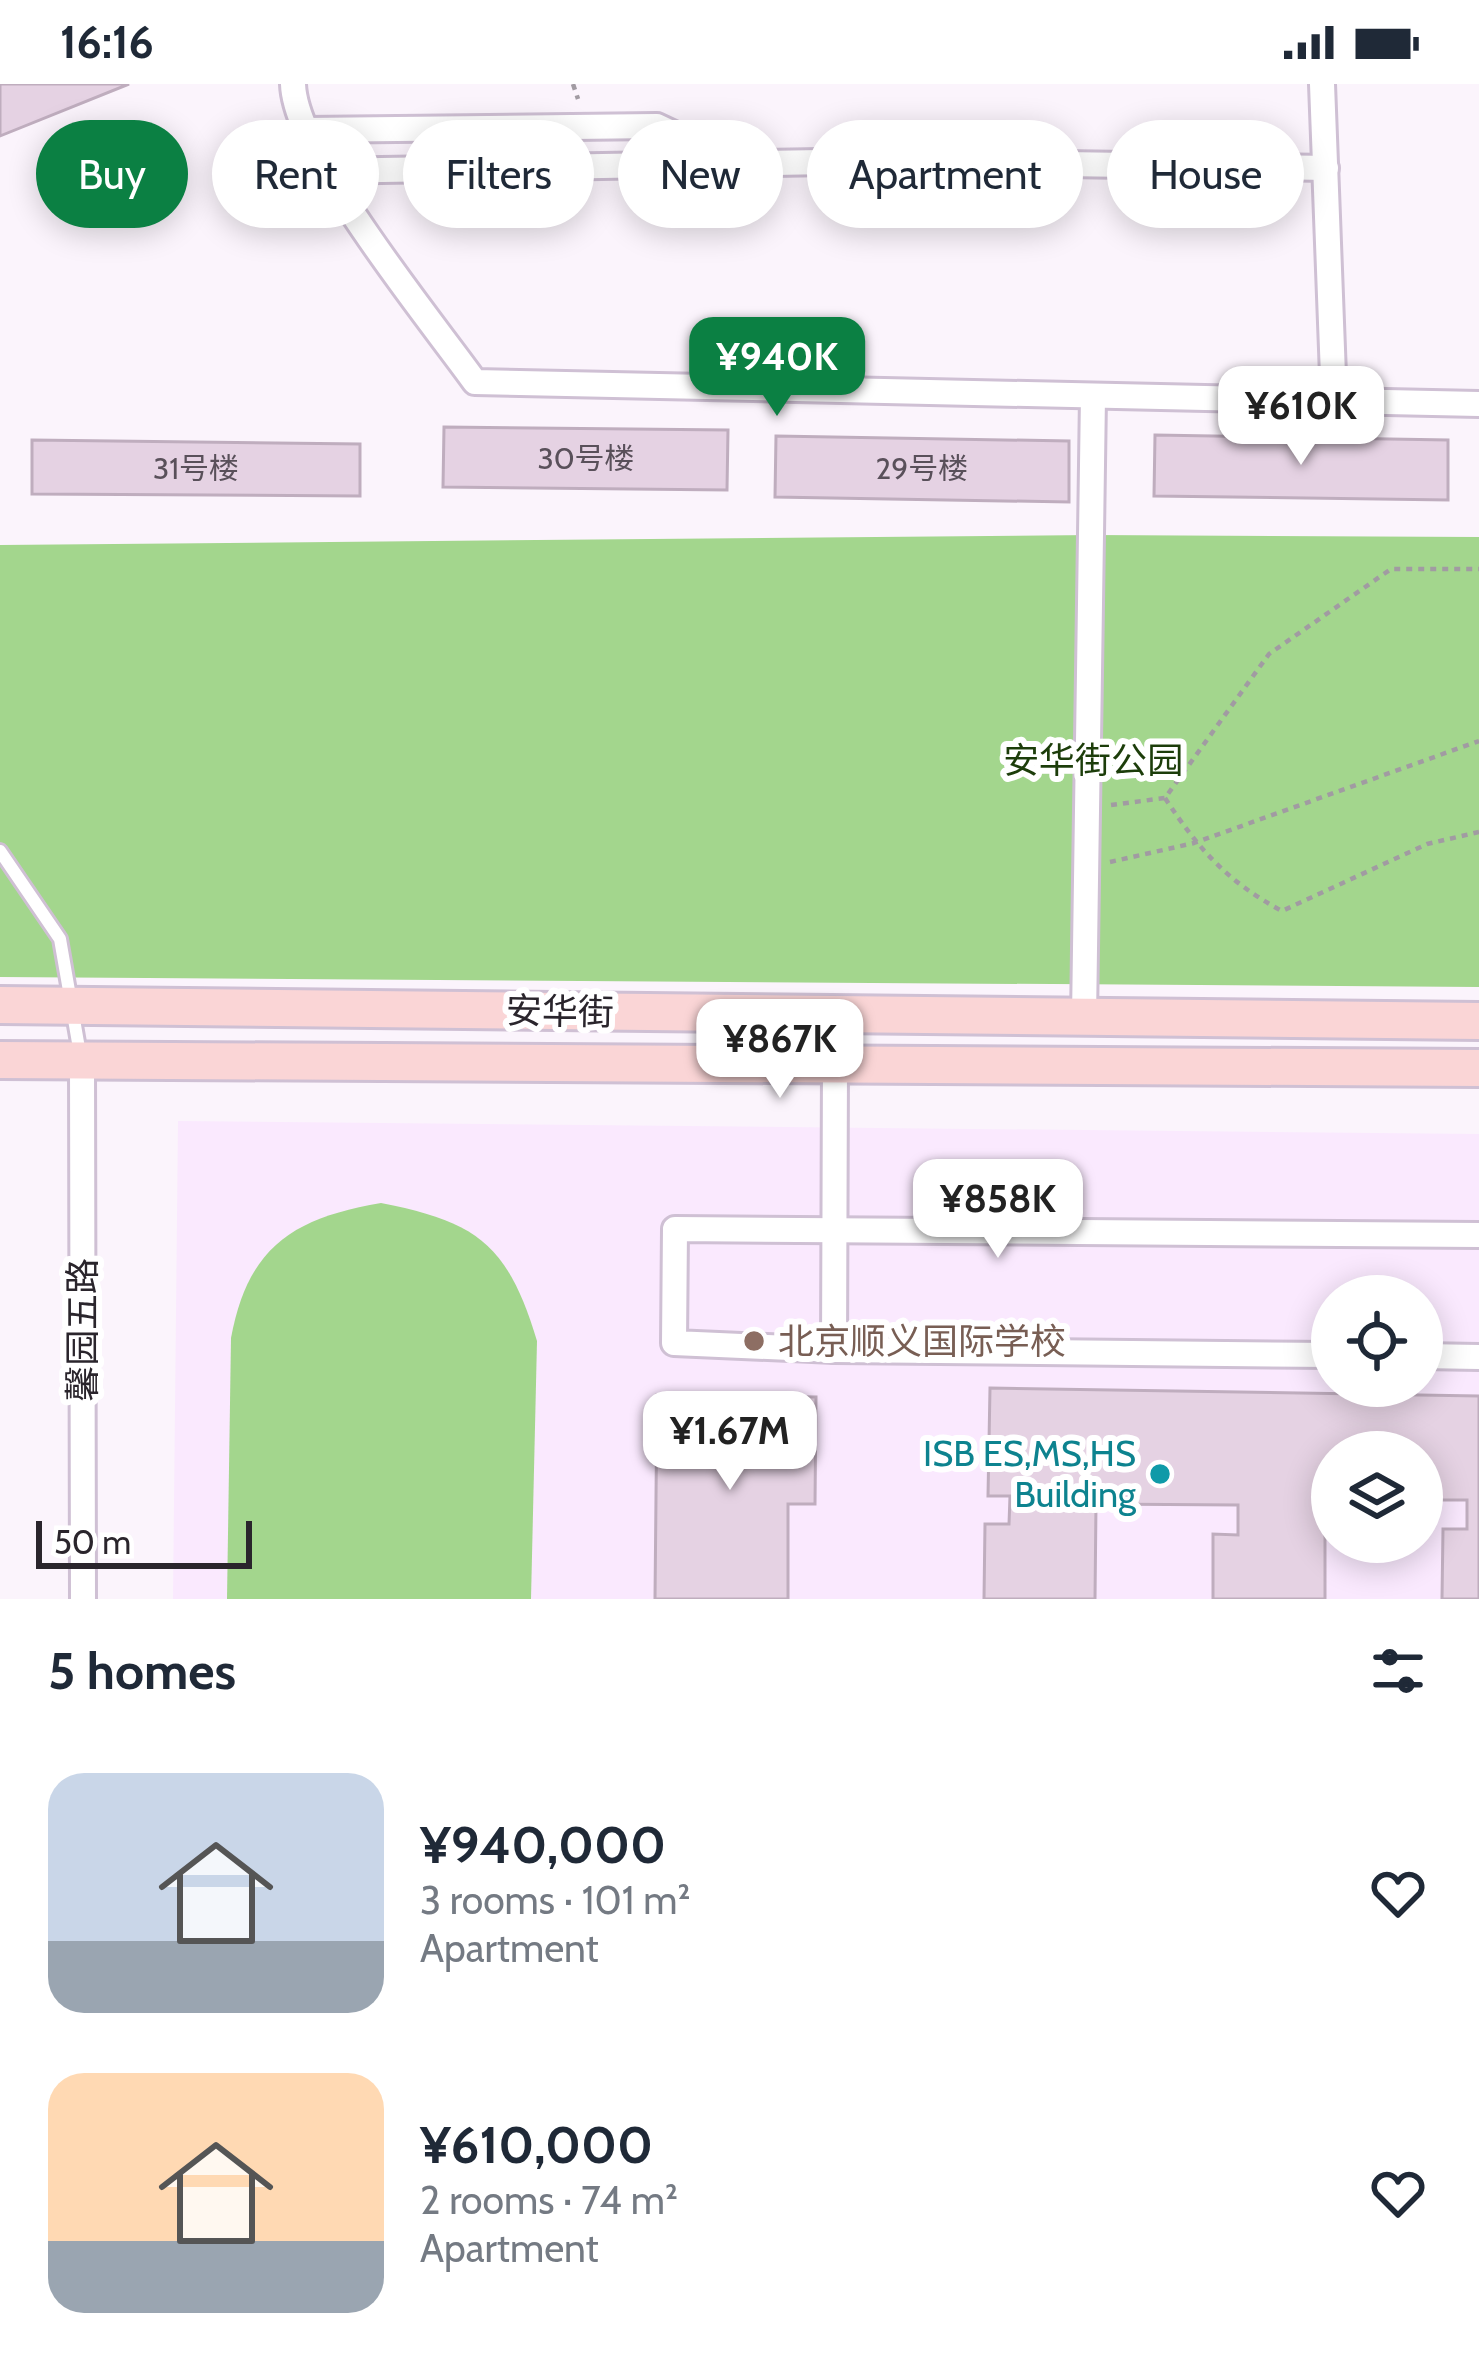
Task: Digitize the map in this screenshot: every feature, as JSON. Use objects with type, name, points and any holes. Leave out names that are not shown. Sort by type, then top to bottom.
[{"type":"street","points":[[293,84],[303,120]]},
{"type":"street","points":[[1322,84],[1334,402]]},
{"type":"street","points":[[379,129],[618,126]]},
{"type":"street","points":[[379,170],[880,161],[1326,168]]},
{"type":"street","points":[[366,228],[475,382],[1479,404]]},
{"type":"street","points":[[1084,1018],[1094,396]]},
{"type":"street","name":"安华街","points":[[0,1005],[1479,1022]]},
{"type":"street","name":"安华街","points":[[0,1060],[1479,1069]]},
{"type":"street","name":"馨园五路","points":[[82,1061],[83,1599]]},
{"type":"street","points":[[834,1351],[835,1066]]},
{"type":"street","points":[[1311,1355],[834,1351],[674,1343],[675,1229],[1479,1235]]},
{"type":"street","points":[[1443,1356],[1479,1357]]},
{"type":"lane","points":[[0,851],[60,939],[82,1061]]},
{"type":"path","points":[[1088,807],[1165,798],[1268,654],[1391,569],[1479,569]]},
{"type":"path","points":[[1086,867],[1194,843],[1479,741]]},
{"type":"path","points":[[1165,798],[1194,843],[1242,890],[1282,911],[1427,844],[1479,832]]},
{"type":"shaded area","name":"北京顺义国际学校","points":[[178,1121],[1479,1134],[1479,1599],[173,1599]]},
{"type":"green space","name":"安华街公园","points":[[1093,535],[1479,537],[1479,987],[0,977],[0,545]]},
{"type":"green space","points":[[381,1203],[442,1219],[484,1243],[500,1260],[526,1308],[537,1341],[531,1599],[227,1599],[231,1338],[249,1280],[263,1259],[300,1228],[323,1217]]},
{"type":"building","points":[[0,84],[129,84],[36,120],[0,136]]},
{"type":"building","points":[[444,427],[728,430],[727,490],[443,487]]},
{"type":"building","points":[[1155,435],[1448,440],[1448,500],[1154,496]]},
{"type":"building","points":[[776,436],[1069,441],[1069,502],[775,497]]},
{"type":"building","points":[[32,440],[360,444],[360,496],[32,494]]},
{"type":"building","name":"ISB ES,MS,HS Building","points":[[990,1388],[1311,1393],[1311,1407],[1443,1407],[1443,1395],[1479,1396],[1479,1599],[1442,1599],[1443,1529],[1467,1529],[1467,1500],[1443,1500],[1443,1431],[1311,1431],[1311,1563],[1325,1563],[1325,1599],[1213,1599],[1213,1534],[1238,1535],[1238,1505],[1096,1504],[1095,1599],[984,1599],[985,1524],[1009,1524],[1010,1496],[988,1496]]},
{"type":"building","points":[[657,1395],[816,1397],[815,1504],[788,1504],[788,1599],[655,1599]]},
{"type":"place","name":"北京顺义国际学校","points":[[754,1341]]},
{"type":"place","name":"ISB ES,MS,HS Building","points":[[1160,1474]]}]
